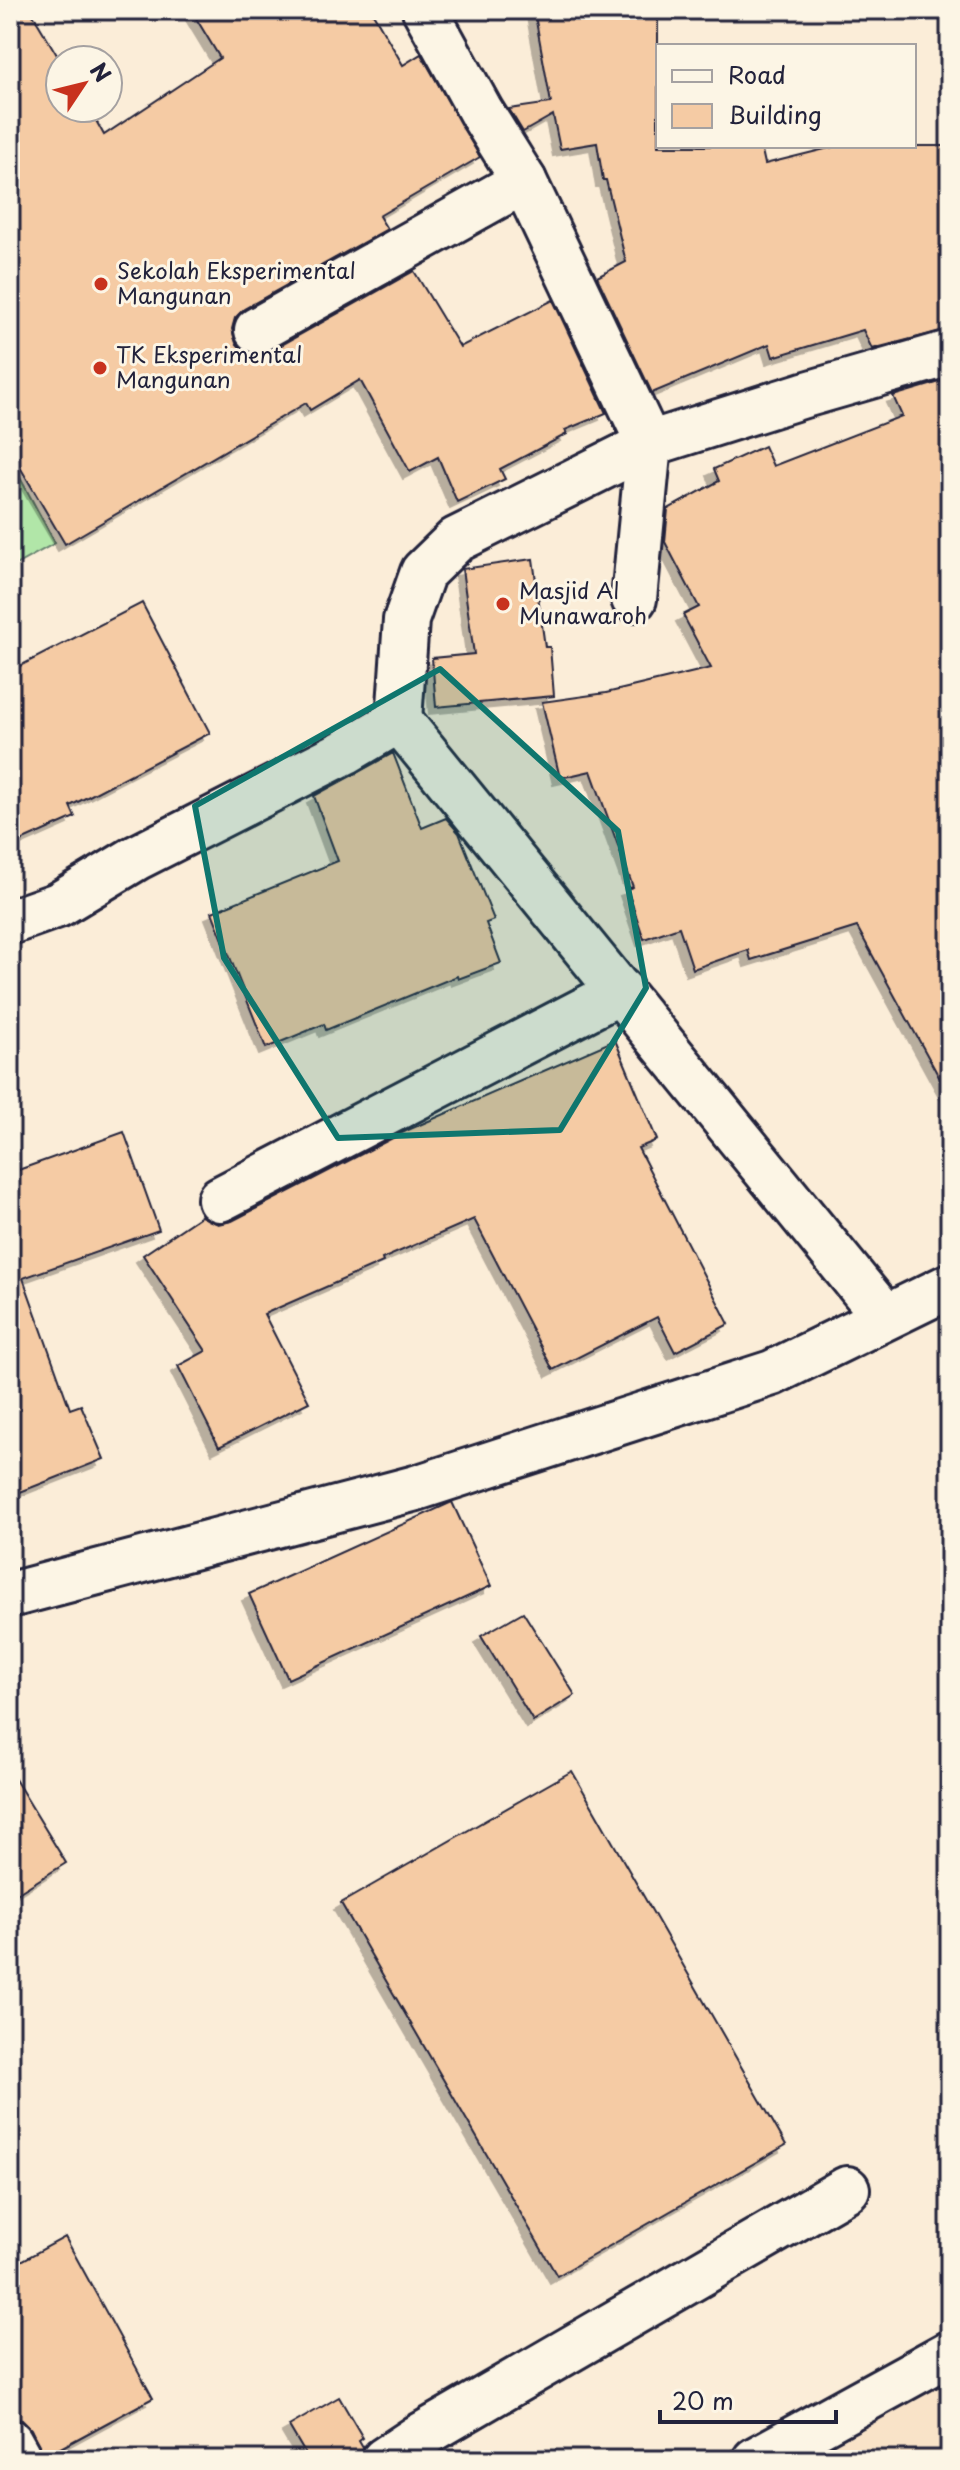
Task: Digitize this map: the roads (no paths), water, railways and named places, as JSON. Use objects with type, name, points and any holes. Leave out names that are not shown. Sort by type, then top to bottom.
[{"type":"street","points":[[425,10],[481,112],[524,181],[649,444],[634,599]]},
{"type":"street","points":[[257,330],[524,181]]},
{"type":"street","points":[[885,1317],[399,720],[406,620],[423,572],[456,540],[649,444],[950,353]]},
{"type":"street","points":[[10,922],[58,905],[136,858],[345,752],[399,720]]},
{"type":"street","points":[[220,1199],[621,991]]},
{"type":"street","points":[[10,1595],[416,1488],[772,1373],[950,1286]]},
{"type":"street","points":[[384,2460],[847,2189]]},
{"type":"street","points":[[755,2460],[950,2353]]},
{"type":"street","points":[[10,2442],[20,2460]]},
{"type":"place","name":"Sekolah Eksperimental Mangunan","points":[[101,284]]},
{"type":"place","name":"TK Eksperimental Mangunan","points":[[100,368]]},
{"type":"place","name":"Masjid Al Munawaroh","points":[[503,604]]}]
